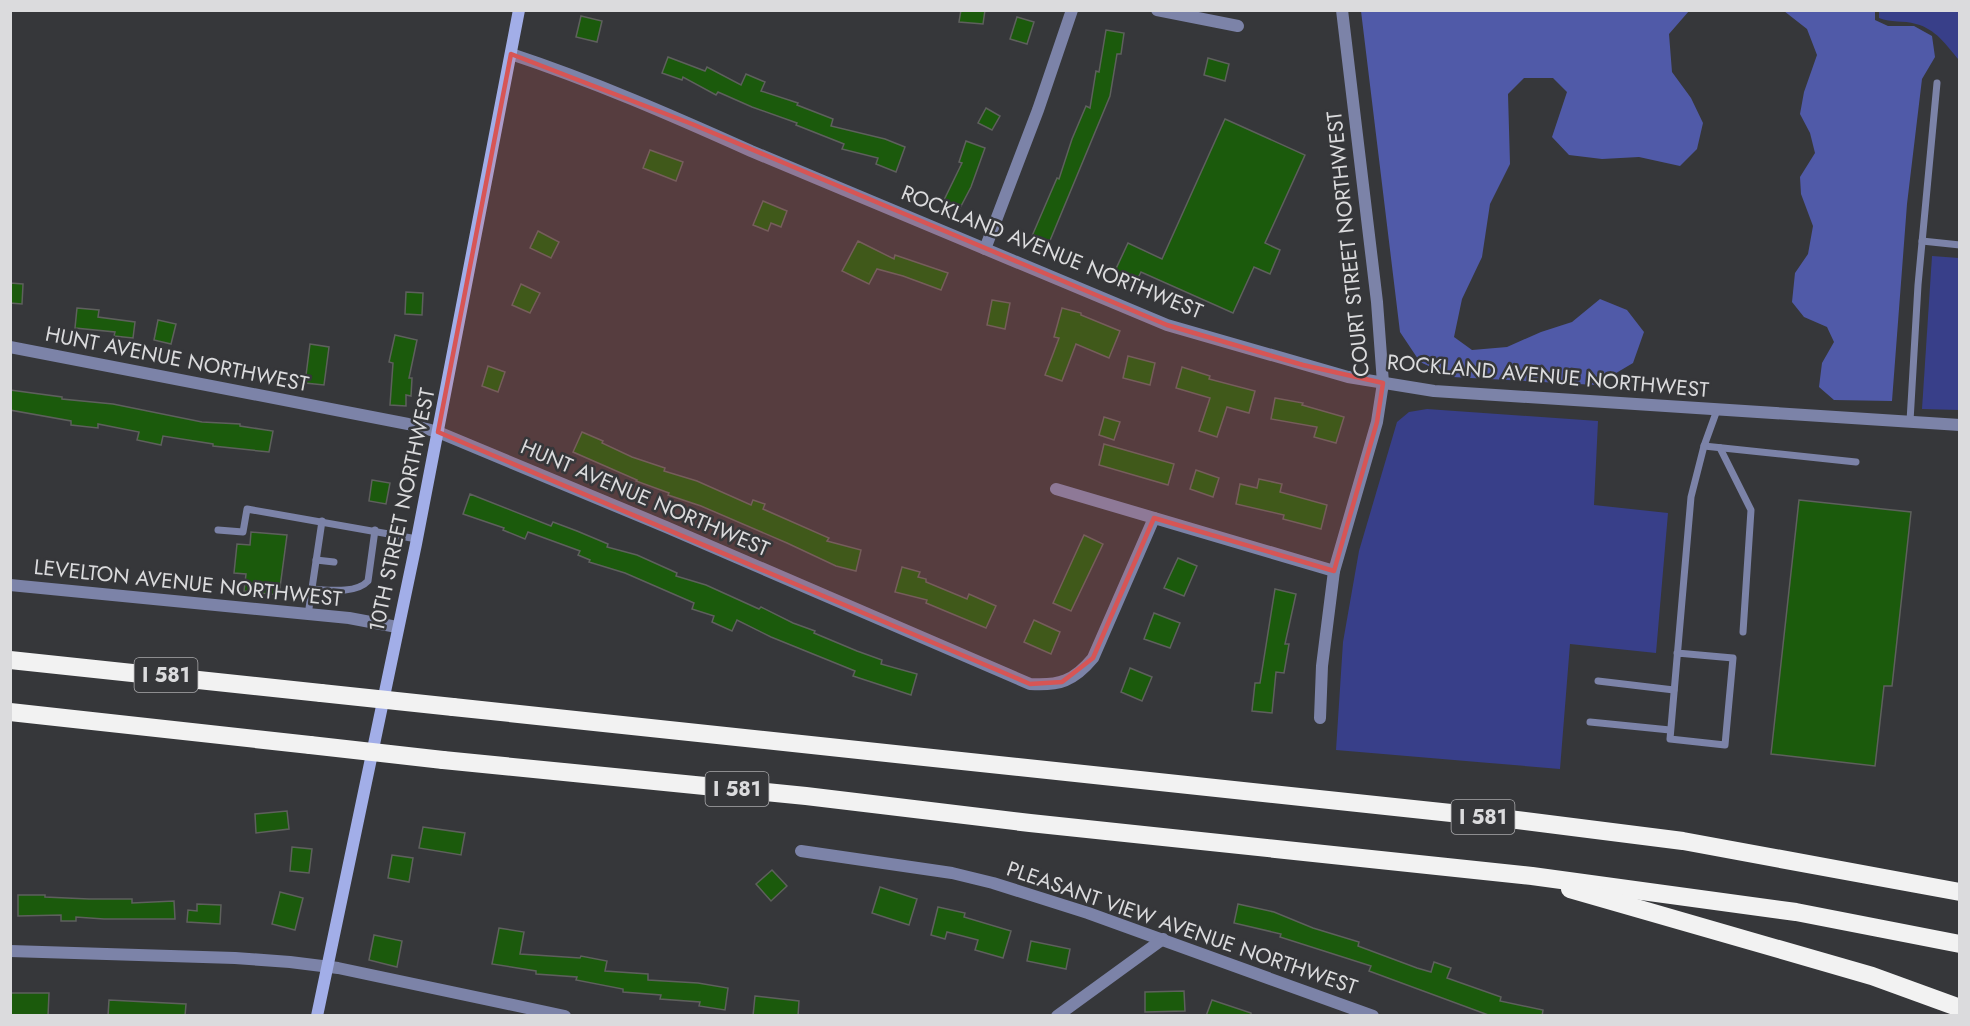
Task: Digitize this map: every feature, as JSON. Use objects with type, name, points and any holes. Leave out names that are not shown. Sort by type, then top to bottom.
[{"type":"highway","name":"I 581","points":[[10,660],[1517,820],[1683,841],[1959,890]]},
{"type":"highway","name":"I 581","points":[[10,712],[1532,876],[1786,910],[1959,944]]},
{"type":"highway","points":[[1532,876],[1597,898],[1766,944],[1872,976],[1959,1008]]},
{"type":"main road","name":"10TH STREET NORTHWEST","points":[[317,1016],[417,538],[519,10]]},
{"type":"street","points":[[985,249],[1038,110],[1071,10]]},
{"type":"street","points":[[1157,10],[1238,26]]},
{"type":"street","name":"COURT STREET NORTHWEST","points":[[1320,718],[1322,666],[1334,571],[1377,422],[1383,383],[1377,302],[1342,10]]},
{"type":"street","name":"ROCKLAND AVENUE NORTHWEST","points":[[511,54],[682,120],[1167,325],[1348,377],[1434,391],[1959,424]]},
{"type":"street","name":"HUNT AVENUE NORTHWEST","points":[[10,347],[408,424],[438,432],[666,527],[1030,684],[1047,685],[1062,682],[1084,669],[1093,658],[1154,518]]},
{"type":"street","points":[[1056,489],[1334,571]]},
{"type":"street","name":"LEVELTON AVENUE NORTHWEST","points":[[10,585],[349,618],[397,627]]},
{"type":"street","name":"PLEASANT VIEW AVENUE NORTHWEST","points":[[801,850],[952,873],[1088,913],[1373,1016]]},
{"type":"street","points":[[1057,1016],[1163,939]]},
{"type":"street","points":[[10,951],[235,958],[327,967],[565,1016]]},
{"type":"lane","points":[[1910,421],[1922,241],[1937,82]]},
{"type":"lane","points":[[1922,241],[1959,245]]},
{"type":"lane","points":[[1677,653],[1733,658],[1725,745],[1670,739],[1670,730],[1691,497],[1704,446],[1717,410]]},
{"type":"lane","points":[[1704,446],[1856,462]]},
{"type":"lane","points":[[1720,448],[1751,510],[1743,632]]},
{"type":"lane","points":[[218,530],[243,532],[247,509],[417,538]]},
{"type":"lane","points":[[308,615],[322,521]]},
{"type":"lane","points":[[312,589],[350,589],[366,585],[366,566],[375,531]]},
{"type":"lane","points":[[316,560],[334,562]]},
{"type":"lane","points":[[1598,681],[1674,690]]},
{"type":"lane","points":[[1590,722],[1670,730]]},
{"type":"highlighted area","points":[[511,54],[692,124],[1167,325],[1303,365],[1383,383],[1377,422],[1334,571],[1154,518],[1093,658],[1062,682],[1030,684],[438,432]]},
{"type":"shaded area","points":[[1361,11],[1689,11],[1669,34],[1672,72],[1691,98],[1703,123],[1697,149],[1680,166],[1639,157],[1602,159],[1569,155],[1552,137],[1567,92],[1553,78],[1524,78],[1508,94],[1510,164],[1490,204],[1482,257],[1462,299],[1454,337],[1472,350],[1507,347],[1572,322],[1600,299],[1627,310],[1644,332],[1633,363],[1596,385],[1453,377],[1420,362],[1400,332]]},
{"type":"shaded area","points":[[1784,11],[1875,11],[1875,20],[1888,26],[1914,26],[1932,36],[1935,57],[1922,79],[1907,204],[1892,401],[1834,400],[1819,387],[1822,363],[1834,342],[1827,327],[1804,317],[1792,302],[1795,273],[1808,254],[1813,226],[1801,194],[1800,177],[1815,153],[1810,133],[1800,114],[1804,92],[1817,55],[1807,29]]},
{"type":"shaded area","points":[[1879,11],[1959,11],[1959,60],[1940,38],[1923,26],[1879,18]]},
{"type":"shaded area","points":[[1932,256],[1959,258],[1959,410],[1922,409]]},
{"type":"shaded area","points":[[1427,409],[1598,421],[1594,505],[1668,513],[1656,653],[1570,644],[1560,769],[1336,750],[1343,642],[1359,551],[1397,422],[1409,412]]},
{"type":"building","points":[[961,10],[985,10],[983,24],[959,22]]},
{"type":"building","points":[[581,16],[602,21],[597,42],[576,37]]},
{"type":"building","points":[[1017,17],[1034,22],[1027,44],[1010,39]]},
{"type":"building","points":[[1106,30],[1124,33],[1121,54],[1117,54],[1110,96],[1049,243],[1032,236],[1057,178],[1059,179],[1086,106],[1090,108]]},
{"type":"building","points":[[668,57],[705,71],[707,67],[741,85],[746,74],[765,82],[761,91],[798,103],[797,105],[833,119],[831,126],[885,139],[905,147],[896,172],[876,164],[878,158],[842,149],[844,144],[796,125],[797,123],[718,92],[716,95],[683,77],[682,80],[662,73]]},
{"type":"building","points":[[1208,58],[1229,64],[1225,81],[1204,75]]},
{"type":"building","points":[[986,108],[1000,116],[992,130],[978,123]]},
{"type":"building","points":[[1225,119],[1305,155],[1265,243],[1280,250],[1270,274],[1254,267],[1233,313],[1141,272],[1135,284],[1114,273],[1128,243],[1162,259]]},
{"type":"building","points":[[966,141],[985,148],[971,187],[960,208],[944,200],[962,163],[959,162]]},
{"type":"building","points":[[650,150],[683,162],[676,181],[643,168]]},
{"type":"building","points":[[763,201],[787,211],[781,227],[771,223],[768,231],[753,225]]},
{"type":"building","points":[[538,231],[559,242],[551,258],[530,248]]},
{"type":"building","points":[[858,241],[894,259],[895,255],[948,273],[941,290],[877,269],[869,284],[842,271]]},
{"type":"building","points":[[10,283],[23,284],[22,304],[10,303]]},
{"type":"building","points":[[521,284],[540,293],[530,313],[512,305]]},
{"type":"building","points":[[406,292],[423,293],[422,315],[405,314]]},
{"type":"building","points":[[992,300],[1010,303],[1005,329],[987,325]]},
{"type":"building","points":[[77,308],[99,310],[98,317],[135,322],[133,338],[114,336],[115,332],[75,328]]},
{"type":"building","points":[[1062,308],[1081,313],[1081,315],[1120,331],[1109,358],[1076,344],[1062,381],[1045,375],[1059,338],[1054,337]]},
{"type":"building","points":[[158,320],[176,324],[171,344],[154,340]]},
{"type":"building","points":[[395,335],[417,340],[409,378],[412,378],[411,396],[406,395],[406,406],[390,405],[393,363],[389,362]]},
{"type":"building","points":[[310,344],[329,347],[324,385],[305,383]]},
{"type":"building","points":[[1128,356],[1155,363],[1150,385],[1123,378]]},
{"type":"building","points":[[488,366],[505,372],[498,392],[482,386]]},
{"type":"building","points":[[1182,367],[1210,376],[1209,379],[1255,391],[1249,413],[1227,407],[1217,437],[1199,431],[1210,398],[1176,388]]},
{"type":"building","points":[[10,390],[62,397],[62,399],[113,404],[202,422],[240,424],[240,426],[273,431],[269,452],[213,446],[213,444],[163,436],[161,445],[137,440],[139,432],[98,424],[98,428],[71,425],[71,421],[10,410]]},
{"type":"building","points":[[1275,398],[1303,403],[1302,405],[1344,417],[1336,443],[1314,437],[1317,427],[1271,419]]},
{"type":"building","points":[[1104,417],[1120,422],[1114,440],[1099,435]]},
{"type":"building","points":[[582,432],[632,457],[665,468],[664,471],[697,481],[751,505],[753,500],[765,504],[763,509],[829,538],[827,541],[861,550],[856,571],[836,566],[573,452]]},
{"type":"building","points":[[1104,444],[1174,464],[1168,485],[1099,465]]},
{"type":"building","points":[[1196,470],[1219,478],[1213,497],[1190,489]]},
{"type":"building","points":[[1259,479],[1282,484],[1280,492],[1327,505],[1321,529],[1283,519],[1284,515],[1236,504],[1240,484],[1257,488]]},
{"type":"building","points":[[372,480],[390,483],[386,504],[369,501]]},
{"type":"building","points":[[470,494],[551,526],[553,522],[577,531],[608,544],[607,547],[637,555],[677,573],[676,576],[706,585],[759,609],[761,607],[815,631],[814,633],[882,660],[881,664],[917,674],[911,695],[853,676],[855,671],[771,637],[737,620],[732,631],[712,622],[714,616],[692,609],[694,603],[625,573],[589,562],[590,560],[578,555],[580,551],[528,532],[525,539],[503,530],[504,528],[463,514]]},
{"type":"building","points":[[1799,500],[1911,512],[1892,686],[1884,686],[1875,766],[1771,754]]},
{"type":"building","points":[[251,532],[287,535],[279,595],[244,591],[246,574],[234,573],[237,544],[250,545]]},
{"type":"building","points":[[1084,535],[1103,544],[1071,611],[1053,603]]},
{"type":"building","points":[[1178,558],[1197,566],[1184,596],[1164,588]]},
{"type":"building","points":[[902,567],[920,572],[918,577],[926,579],[926,582],[967,599],[969,594],[996,606],[986,628],[926,603],[927,600],[895,592]]},
{"type":"building","points":[[1275,589],[1296,594],[1285,644],[1289,644],[1284,673],[1276,672],[1272,713],[1252,711],[1255,683],[1260,683]]},
{"type":"building","points":[[1154,613],[1180,623],[1170,648],[1144,639]]},
{"type":"building","points":[[1034,620],[1060,632],[1051,654],[1024,642]]},
{"type":"building","points":[[1130,668],[1152,677],[1142,701],[1121,692]]},
{"type":"building","points":[[287,811],[289,829],[256,833],[255,814]]},
{"type":"building","points":[[423,827],[465,833],[461,855],[419,848]]},
{"type":"building","points":[[292,847],[312,849],[309,873],[290,871]]},
{"type":"building","points":[[392,855],[413,858],[409,882],[388,878]]},
{"type":"building","points":[[772,870],[787,886],[771,901],[756,884]]},
{"type":"building","points":[[880,887],[917,899],[909,925],[872,913]]},
{"type":"building","points":[[280,892],[303,898],[295,930],[272,924]]},
{"type":"building","points":[[18,895],[132,899],[132,903],[174,901],[175,919],[76,917],[76,921],[61,921],[61,915],[18,916]]},
{"type":"building","points":[[197,904],[221,905],[220,924],[187,922],[188,910],[197,911]]},
{"type":"building","points":[[1238,904],[1274,912],[1313,928],[1359,942],[1358,946],[1417,968],[1431,972],[1434,962],[1451,968],[1447,978],[1501,997],[1500,1001],[1543,1010],[1542,1016],[1491,1016],[1369,971],[1371,966],[1280,937],[1281,934],[1234,923]]},
{"type":"building","points":[[938,907],[965,913],[964,917],[1011,931],[1003,958],[975,950],[978,940],[947,932],[945,939],[931,935]]},
{"type":"building","points":[[499,928],[524,932],[520,954],[580,958],[581,956],[607,961],[605,971],[648,974],[648,980],[698,983],[728,988],[725,1010],[699,1006],[700,1002],[660,999],[661,995],[623,992],[623,989],[576,980],[577,977],[536,974],[536,971],[492,964]]},
{"type":"building","points":[[374,935],[402,941],[397,967],[369,960]]},
{"type":"building","points":[[1031,941],[1070,949],[1066,969],[1027,961]]},
{"type":"building","points":[[1184,991],[1185,1011],[1145,1012],[1145,992]]},
{"type":"building","points":[[10,993],[49,993],[48,1016],[10,1015]]},
{"type":"building","points":[[755,996],[799,1001],[798,1016],[753,1016]]},
{"type":"building","points":[[109,1000],[186,1004],[185,1016],[108,1016]]},
{"type":"building","points":[[1212,1000],[1251,1013],[1251,1016],[1206,1016]]}]
